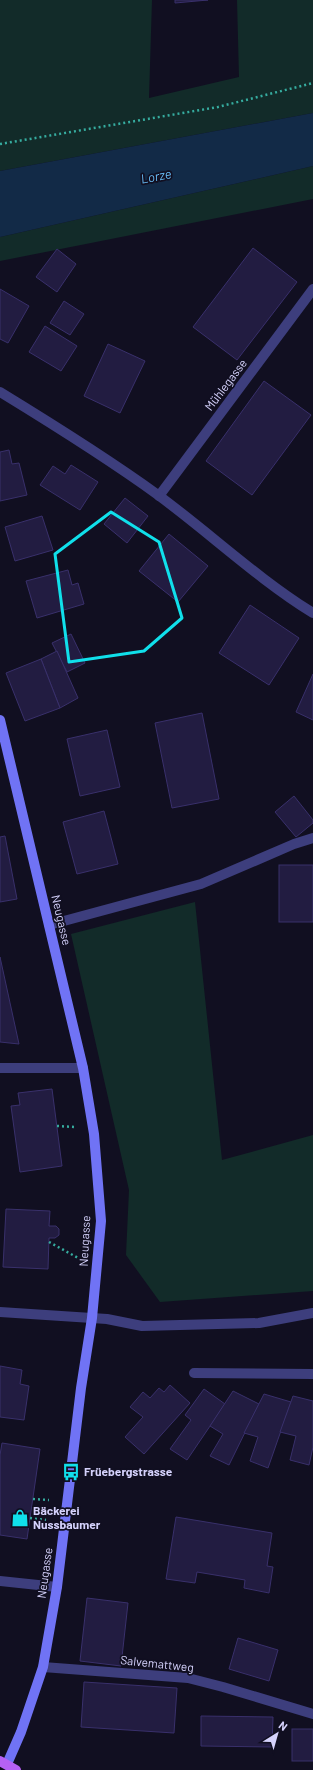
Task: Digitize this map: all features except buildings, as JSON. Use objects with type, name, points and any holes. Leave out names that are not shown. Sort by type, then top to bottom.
[{"type":"main road","points":[[3,1762],[16,1770]]},
{"type":"street","name":"Mühlegasse","points":[[159,496],[313,289]]},
{"type":"street","points":[[0,392],[72,436],[159,496],[286,597],[313,613]]},
{"type":"street","name":"Neugasse","points":[[0,720],[83,1068],[94,1134],[101,1221],[92,1318],[81,1388],[57,1587],[43,1667],[21,1732],[3,1762]]},
{"type":"street","points":[[49,925],[201,884],[294,844],[313,838]]},
{"type":"street","points":[[0,1068],[83,1068]]},
{"type":"street","points":[[0,1312],[108,1319],[142,1326],[259,1323],[313,1313]]},
{"type":"street","points":[[194,1373],[313,1374]]},
{"type":"street","points":[[0,1581],[57,1587]]},
{"type":"street","name":"Salvemattweg","points":[[43,1667],[188,1678],[313,1714]]},
{"type":"path","points":[[0,144],[218,107],[313,83]]},
{"type":"path","points":[[57,1126],[75,1127]]},
{"type":"path","points":[[49,1242],[80,1259]]},
{"type":"path","points":[[32,1499],[49,1500]]},
{"type":"path","points":[[30,1518],[46,1520]]},
{"type":"highlighted area","points":[[111,512],[159,542],[182,618],[144,651],[69,662],[55,554]]},
{"type":"green space","points":[[0,0],[152,0],[149,98],[239,77],[237,0],[313,0],[313,113],[0,171]]},
{"type":"green space","points":[[313,166],[313,199],[0,261],[0,237]]},
{"type":"green space","points":[[195,902],[222,1160],[313,1135],[313,1291],[160,1302],[126,1255],[129,1190],[71,934]]},
{"type":"water","name":"Lorze","points":[[313,113],[313,166],[0,237],[0,171]]},
{"type":"place","name":"Früebergstrasse","points":[[71,1472]]},
{"type":"place","name":"Bäckerei Nussbaumer","points":[[20,1518]]}]
